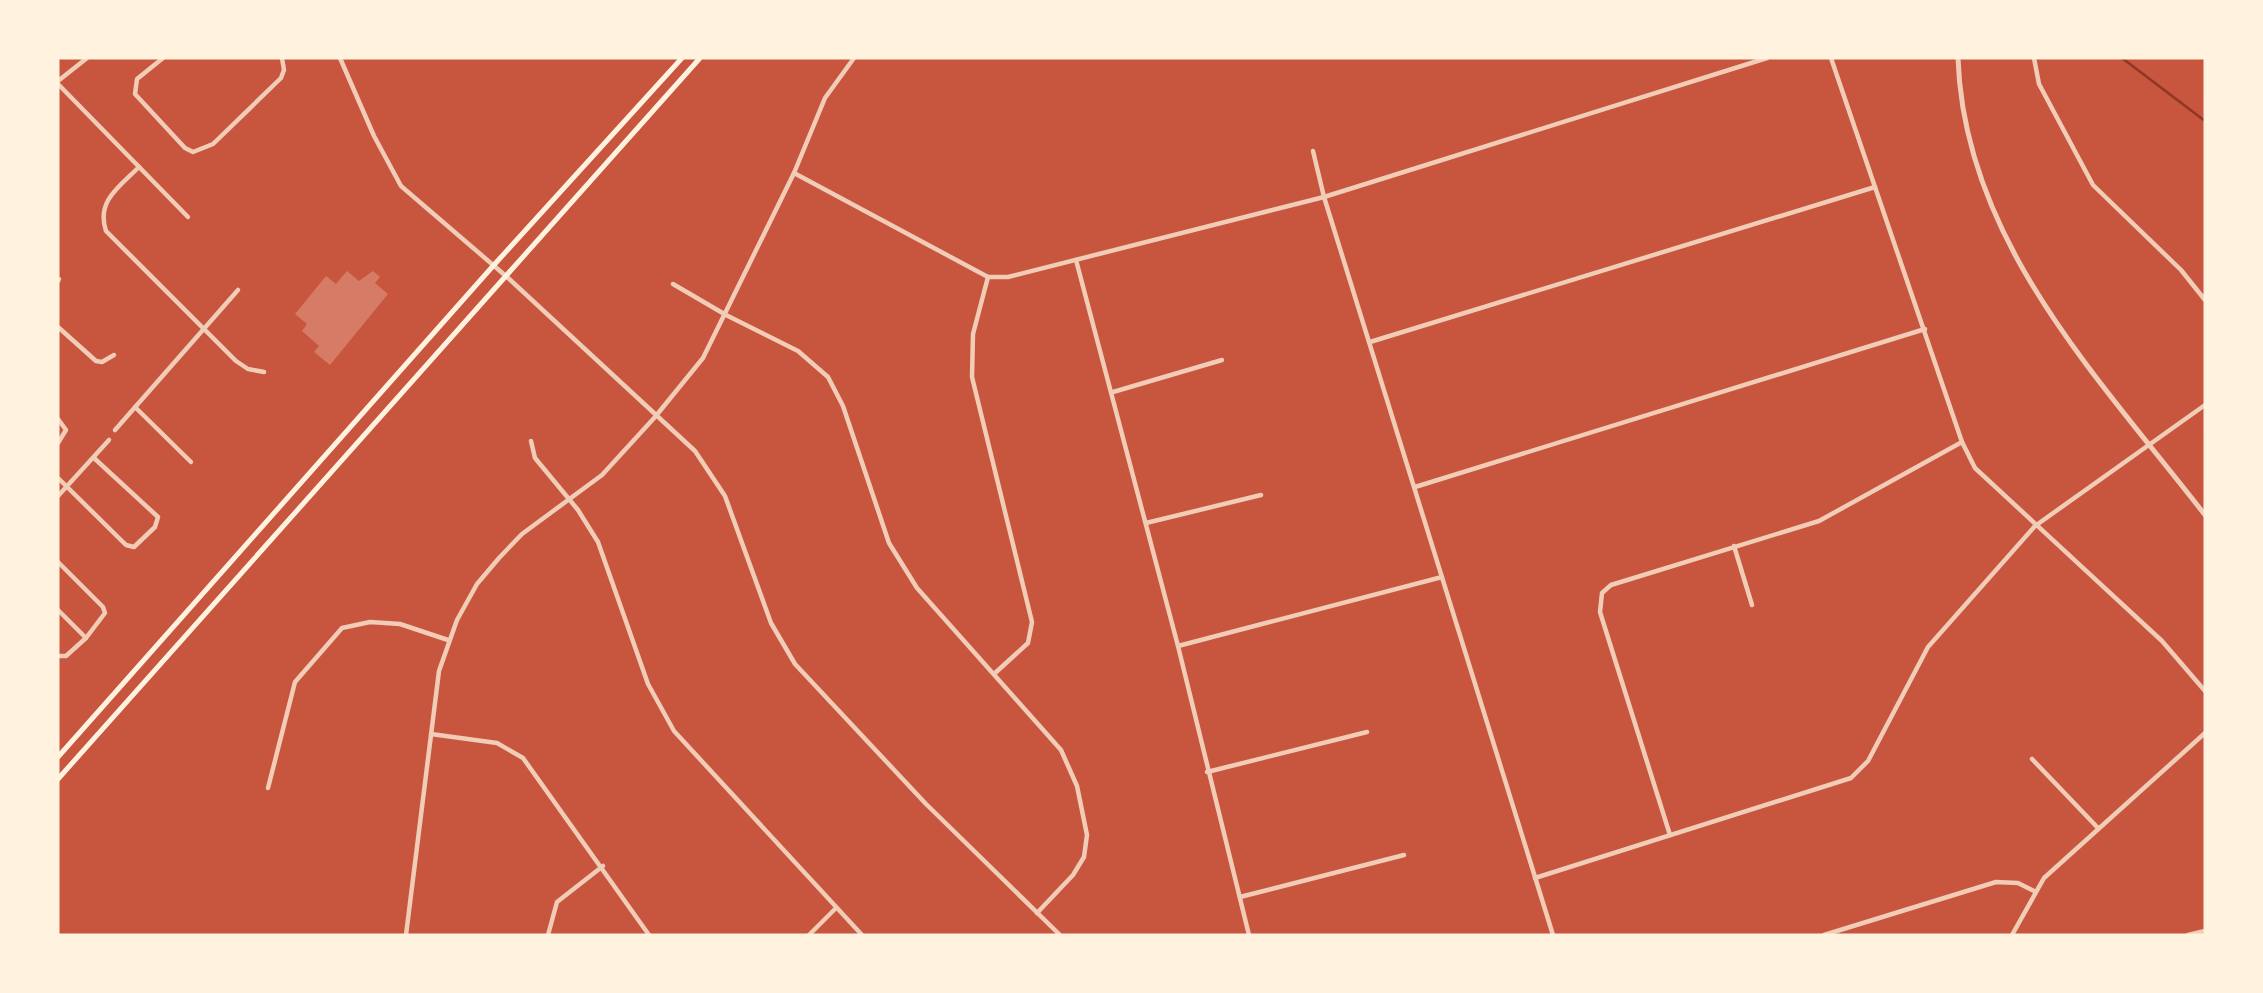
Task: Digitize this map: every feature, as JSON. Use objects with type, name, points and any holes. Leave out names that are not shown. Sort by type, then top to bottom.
[{"type":"main road","points":[[58,757],[493,266],[682,58]]},
{"type":"main road","points":[[58,779],[700,58]]},
{"type":"street","points":[[87,58],[58,83],[188,217]]},
{"type":"street","points":[[163,58],[137,79],[135,94],[185,148],[193,152],[214,144],[281,78],[284,70],[282,58]]},
{"type":"street","points":[[340,58],[374,136],[401,186],[507,277],[695,451],[716,481],[733,514],[771,623],[795,664],[926,804],[1060,935]]},
{"type":"street","points":[[406,935],[439,671],[448,640],[466,601],[486,573],[522,534],[602,475],[656,417],[703,358],[726,316],[794,173],[825,99],[854,58]]},
{"type":"street","points":[[794,173],[988,277],[1008,277],[1324,197],[1768,58]]},
{"type":"street","points":[[1831,58],[1962,442],[1980,475],[2162,641],[2205,691]]},
{"type":"street","points":[[1958,58],[1962,104],[1976,161],[1989,205],[2001,229],[2050,314],[2205,514]]},
{"type":"street","points":[[2034,58],[2039,84],[2093,185],[2181,270],[2205,300]]},
{"type":"street","points":[[1313,151],[1324,197],[1553,935]]},
{"type":"street","points":[[138,167],[104,206],[101,215],[106,231],[242,366],[264,372]]},
{"type":"street","points":[[1370,342],[1875,187]]},
{"type":"street","points":[[1076,260],[1113,392],[1249,935]]},
{"type":"street","points":[[988,277],[974,334],[972,377],[1032,622],[1028,643],[994,674]]},
{"type":"street","points":[[673,284],[726,316],[798,351],[828,377],[843,406],[884,528],[898,561],[917,588],[1061,750],[1077,786],[1085,818],[1086,846],[1080,865],[1037,913]]},
{"type":"street","points":[[116,430],[238,290]]},
{"type":"street","points":[[58,327],[96,361],[102,362],[114,355]]},
{"type":"street","points":[[1415,487],[1925,328]]},
{"type":"street","points":[[1113,392],[1222,360]]},
{"type":"street","points":[[1535,878],[1842,783],[1860,771],[1878,745],[1928,647],[2035,526],[2205,405]]},
{"type":"street","points":[[135,407],[191,462]]},
{"type":"street","points":[[58,419],[66,429],[58,443]]},
{"type":"street","points":[[58,496],[109,440]]},
{"type":"street","points":[[531,441],[535,458],[570,501],[598,542],[648,684],[670,725],[835,909],[862,935]]},
{"type":"street","points":[[1670,835],[1600,612],[1599,598],[1611,585],[1838,512],[1962,442]]},
{"type":"street","points":[[58,478],[129,547],[134,547],[155,527],[157,515],[94,458]]},
{"type":"street","points":[[1146,523],[1261,495]]},
{"type":"street","points":[[1734,546],[1752,605]]},
{"type":"street","points":[[58,562],[103,607],[102,619],[86,638],[66,656],[58,656]]},
{"type":"street","points":[[1178,646],[1442,577]]},
{"type":"street","points":[[58,610],[86,638]]},
{"type":"street","points":[[268,788],[295,682],[342,628],[370,622],[400,624],[448,640]]},
{"type":"street","points":[[1207,772],[1367,732]]},
{"type":"street","points":[[2012,935],[2034,891],[2098,828],[2205,733]]},
{"type":"street","points":[[431,734],[497,743],[523,758],[603,866],[649,935]]},
{"type":"street","points":[[2032,759],[2098,828]]},
{"type":"street","points":[[1240,897],[1404,855]]},
{"type":"street","points":[[548,935],[557,902],[603,866]]},
{"type":"street","points":[[1824,935],[1996,882],[2018,883],[2034,891]]},
{"type":"street","points":[[808,935],[835,909]]},
{"type":"street","points":[[2188,935],[2205,930]]},
{"type":"building","points":[[347,271],[359,281],[373,271],[380,277],[375,283],[388,294],[330,365],[314,352],[319,346],[302,331],[307,324],[295,314],[326,276],[336,284]]},
{"type":"waterway","points":[[2122,58],[2205,121]]}]
